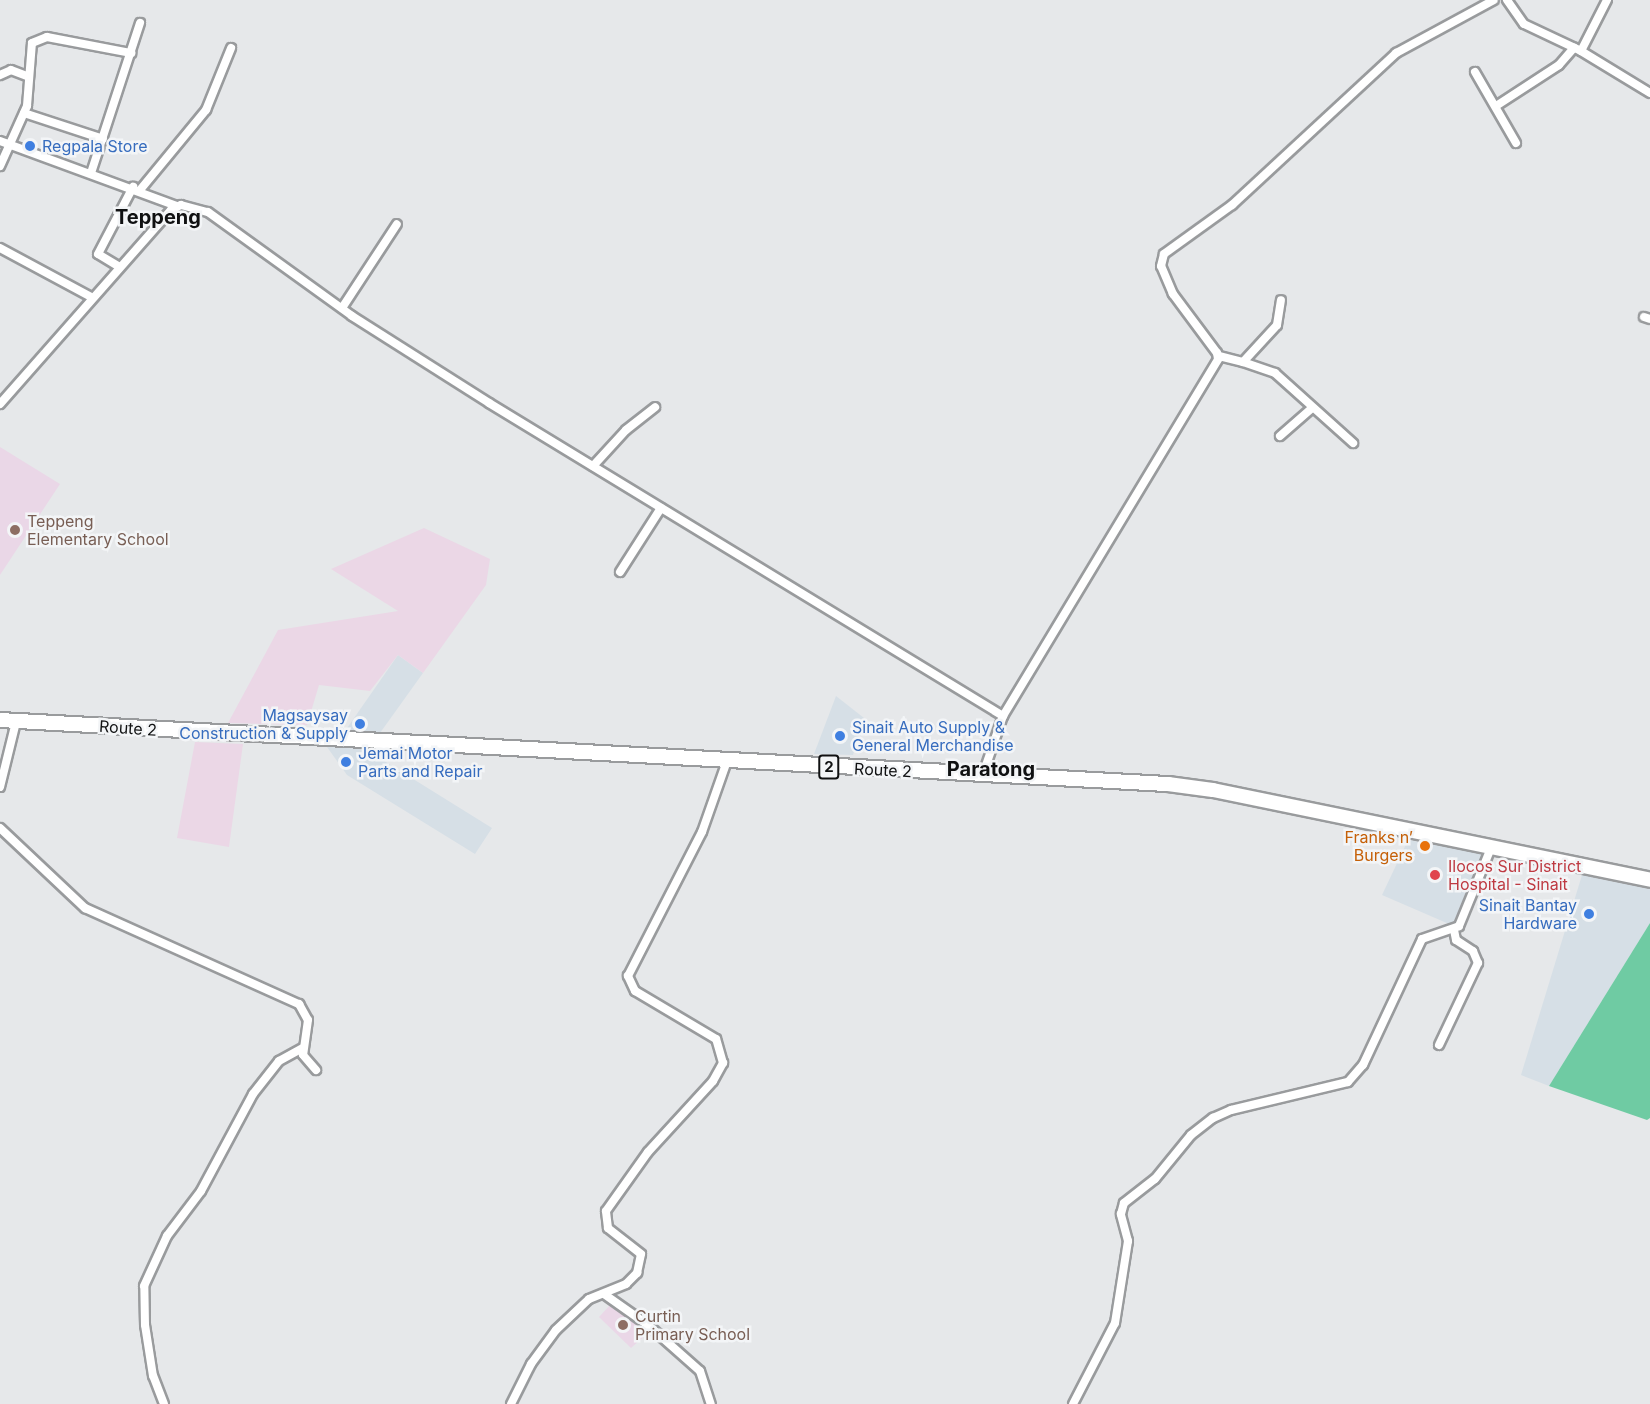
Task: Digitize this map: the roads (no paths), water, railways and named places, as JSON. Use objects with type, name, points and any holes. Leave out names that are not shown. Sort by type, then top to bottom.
[{"type":"highway","name":"Route 2","points":[[0,720],[983,774],[1213,790],[1650,880]]},
{"type":"street","points":[[1353,443],[1275,373],[1218,356],[1173,294],[1161,266],[1164,254],[1232,205],[1396,53],[1494,0]]},
{"type":"street","points":[[1507,0],[1524,24],[1577,50],[1650,93]]},
{"type":"street","points":[[1496,106],[1559,65],[1577,50],[1607,0]]},
{"type":"street","points":[[92,173],[140,23]]},
{"type":"street","points":[[0,166],[12,146],[24,113],[29,77],[29,48],[41,38],[131,53]]},
{"type":"street","points":[[118,266],[98,254],[136,188],[206,110],[231,48]]},
{"type":"street","points":[[0,75],[11,70],[29,77]]},
{"type":"street","points":[[1475,72],[1516,143]]},
{"type":"street","points":[[24,113],[103,139]]},
{"type":"street","points":[[0,141],[136,188],[177,206],[208,212],[342,308],[661,508],[1003,716]]},
{"type":"street","points":[[0,404],[118,266],[177,206]]},
{"type":"street","points":[[342,308],[397,224]]},
{"type":"street","points":[[0,248],[91,297]]},
{"type":"street","points":[[1243,362],[1277,325],[1281,300]]},
{"type":"street","points":[[983,774],[1003,716],[1218,356]]},
{"type":"street","points":[[593,466],[626,430],[655,407]]},
{"type":"street","points":[[1280,436],[1312,408]]},
{"type":"street","points":[[620,572],[661,508]]},
{"type":"street","points":[[0,787],[16,722]]},
{"type":"street","points":[[515,1402],[531,1364],[556,1330],[582,1304],[626,1284],[637,1273],[642,1260],[634,1247],[608,1228],[608,1207],[648,1152],[713,1080],[723,1063],[716,1040],[635,991],[628,976],[702,832],[728,761]]},
{"type":"street","points":[[0,828],[85,908],[299,1004],[308,1020],[302,1048],[306,1061],[316,1070]]},
{"type":"street","points":[[1439,1045],[1478,963],[1473,951],[1456,940],[1454,930],[1491,848]]},
{"type":"street","points":[[1073,1404],[1114,1329],[1128,1241],[1121,1211],[1129,1197],[1155,1179],[1191,1135],[1213,1118],[1231,1110],[1348,1082],[1363,1065],[1422,939],[1429,934],[1454,930]]},
{"type":"street","points":[[164,1404],[153,1376],[142,1298],[144,1286],[167,1236],[201,1191],[253,1094],[279,1061],[302,1048]]},
{"type":"street","points":[[604,1294],[700,1371],[711,1404]]},
{"type":"place","name":"Regpala Store","points":[[30,146]]},
{"type":"place","name":"Teppeng Elementary School","points":[[15,530]]},
{"type":"place","name":"Magsaysay Construction & Supply","points":[[360,724]]},
{"type":"place","name":"Sinait Auto Supply & General Merchandise","points":[[840,736]]},
{"type":"place","name":"Jemai Motor Parts and Repair","points":[[346,762]]},
{"type":"place","name":"Franks n’ Burgers","points":[[1425,846]]},
{"type":"place","name":"Ilocos Sur District Hospital - Sinait","points":[[1435,875]]},
{"type":"place","name":"Sinait Bantay Hardware","points":[[1589,914]]},
{"type":"place","name":"Curtin Primary School","points":[[623,1325]]},
{"type":"district","name":"Teppeng","points":[[158,217]]},
{"type":"district","name":"Paratong","points":[[991,769]]}]
